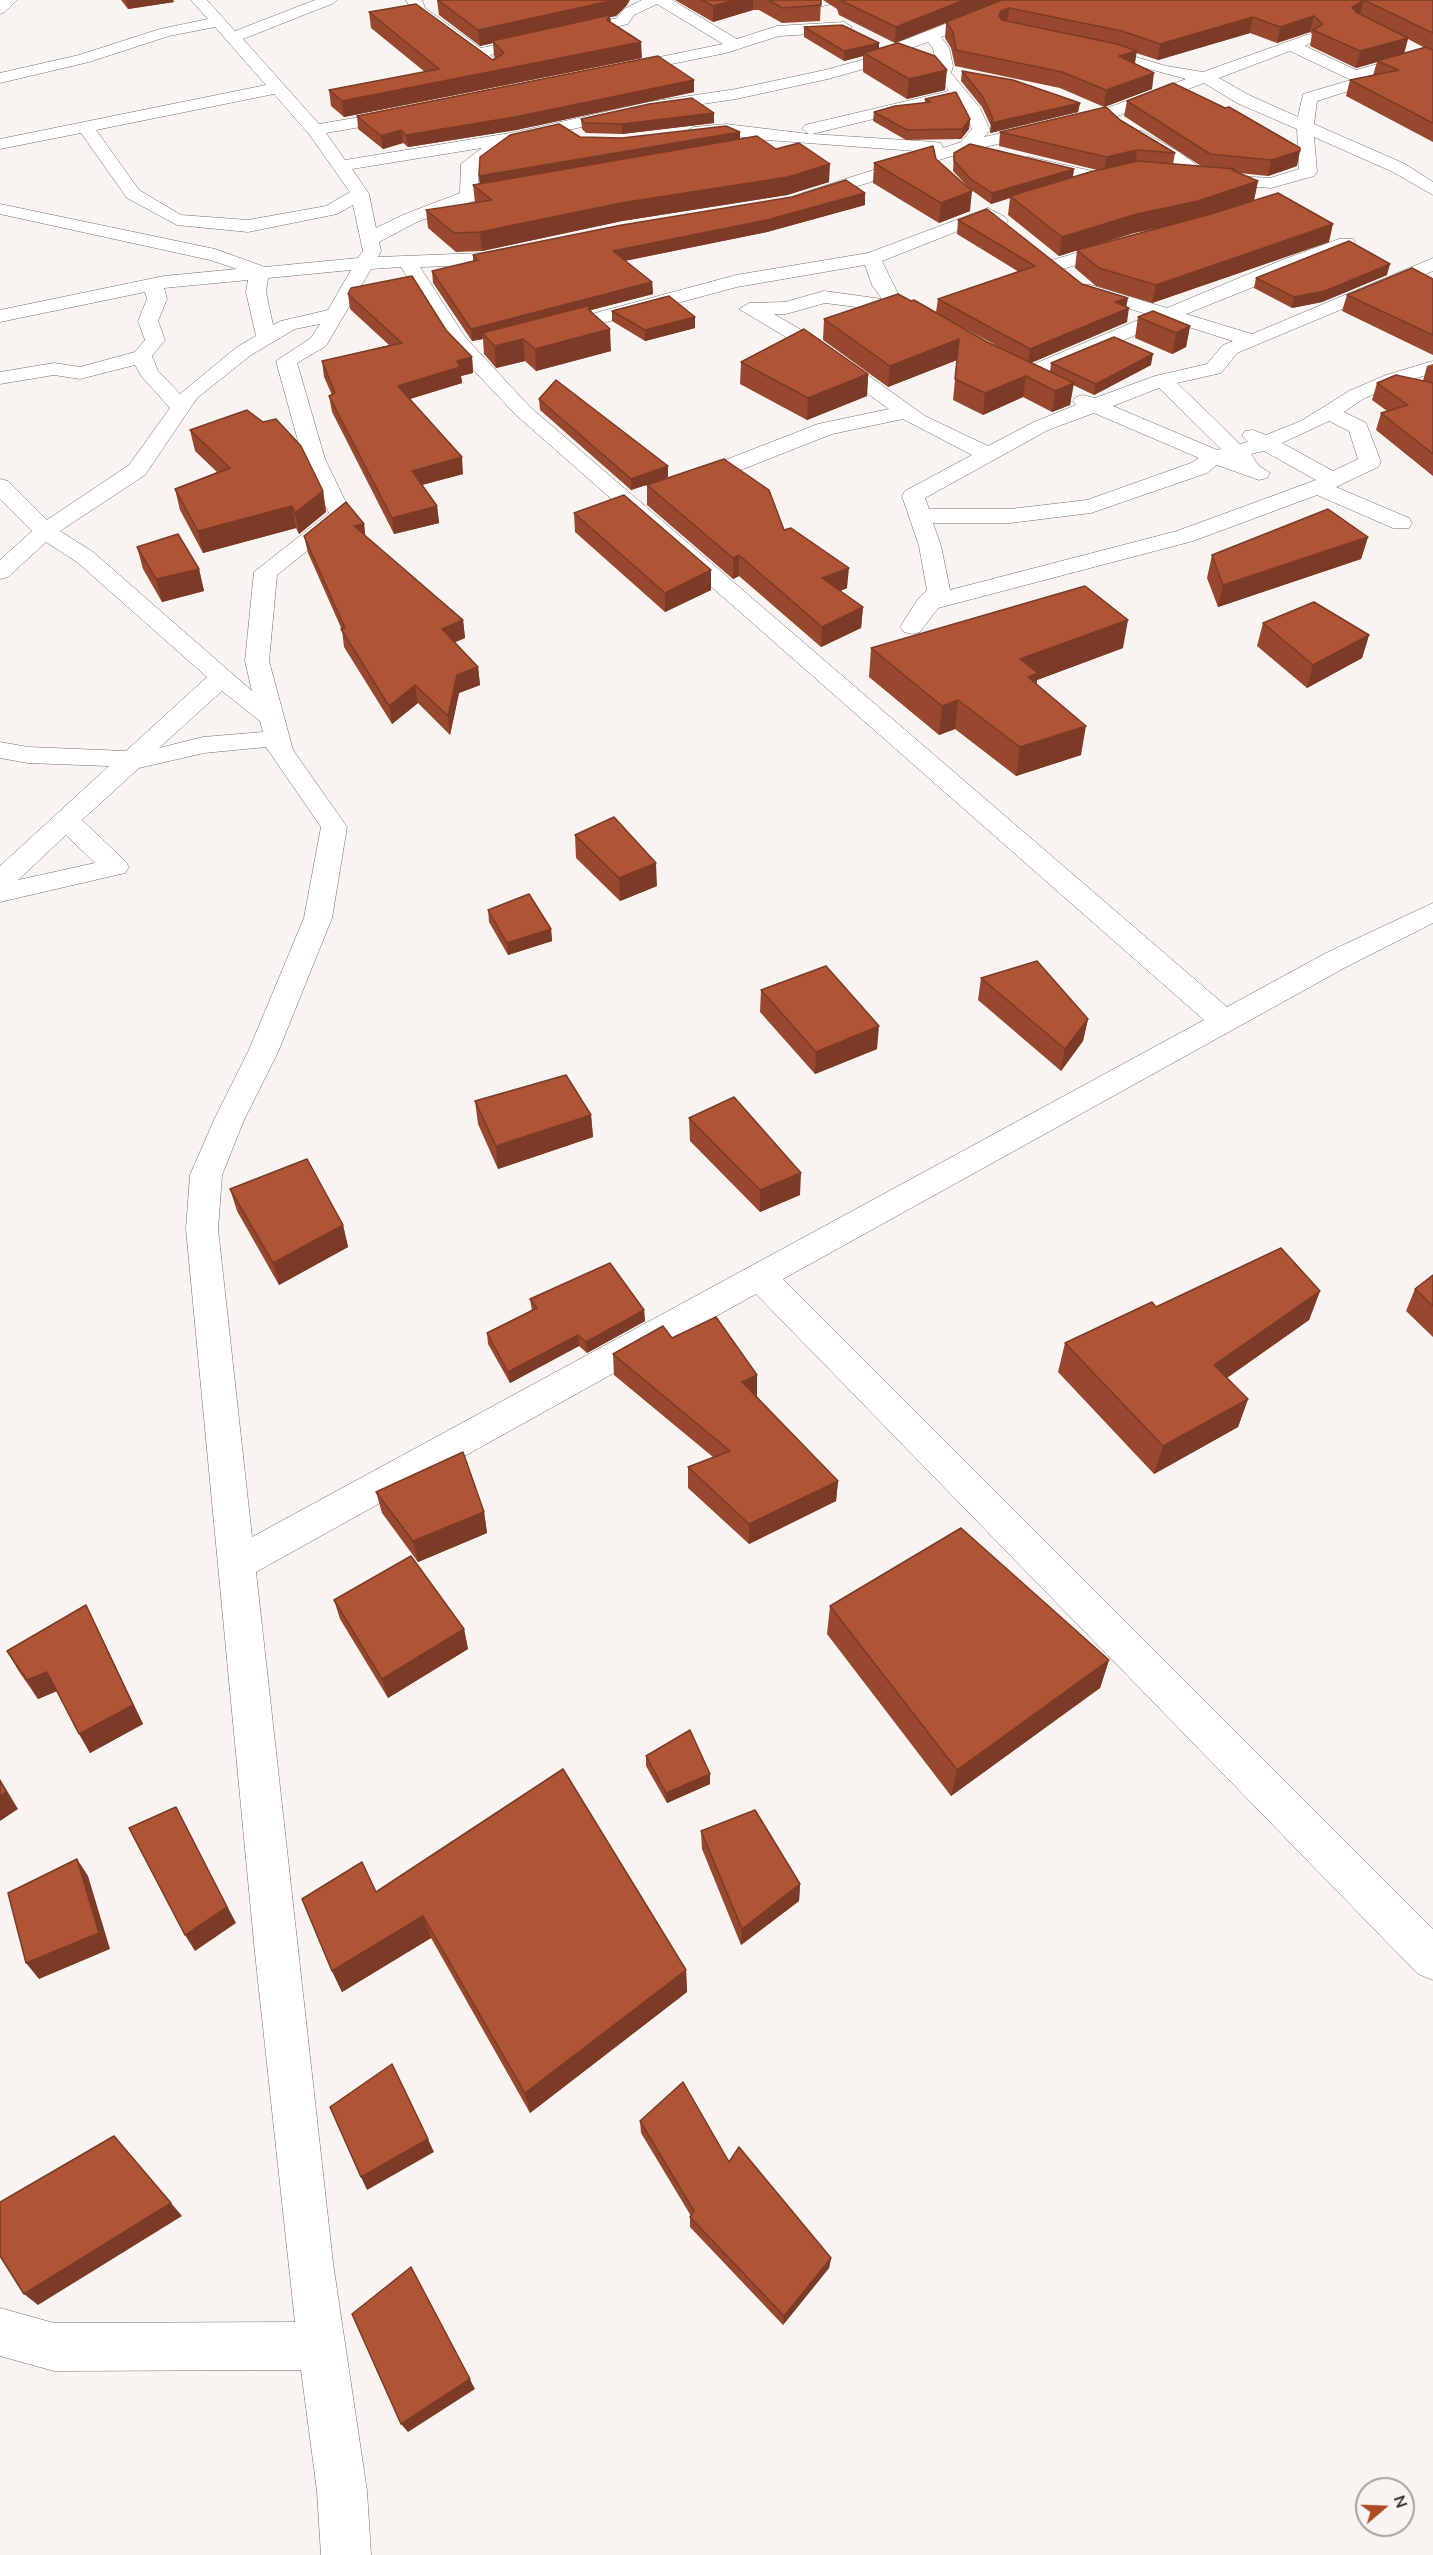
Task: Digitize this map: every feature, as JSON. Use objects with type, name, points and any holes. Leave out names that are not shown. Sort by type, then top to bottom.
[{"type":"street","points":[[0,78],[83,59],[166,32],[216,20],[329,0]]},
{"type":"street","points":[[414,0],[418,10],[478,53],[522,90]]},
{"type":"street","points":[[478,53],[622,21],[629,12],[654,0]]},
{"type":"street","points":[[661,0],[736,45]]},
{"type":"street","points":[[86,127],[134,194],[177,220],[248,226],[331,210],[357,183],[510,138],[649,107],[735,93],[828,74],[897,55],[905,45],[1005,16],[1021,0]]},
{"type":"street","points":[[604,65],[623,69],[736,45],[777,31],[850,30],[829,20],[831,15],[818,1]]},
{"type":"street","points":[[216,20],[315,130],[357,183],[368,251]]},
{"type":"street","points":[[570,32],[588,45]]},
{"type":"street","points":[[932,36],[941,48],[944,71],[958,94],[972,108],[981,130],[967,146],[942,160],[942,173]]},
{"type":"street","points":[[791,202],[967,146],[1106,114],[1310,39]]},
{"type":"street","points":[[875,42],[919,64],[966,75]]},
{"type":"street","points":[[1076,45],[1119,54],[1164,69],[1208,78],[1244,99],[1399,168],[1433,190]]},
{"type":"street","points":[[1292,46],[1365,81],[1310,98],[1306,111],[1308,172]]},
{"type":"street","points":[[1404,46],[1429,58]]},
{"type":"street","points":[[1356,76],[1429,58]]},
{"type":"street","points":[[501,94],[542,86]]},
{"type":"street","points":[[0,144],[277,88]]},
{"type":"street","points":[[709,130],[728,107],[735,93]]},
{"type":"street","points":[[782,136],[958,94]]},
{"type":"street","points":[[611,98],[649,107]]},
{"type":"street","points":[[1078,105],[1106,114],[1173,156],[1203,178]]},
{"type":"street","points":[[315,130],[417,111]]},
{"type":"street","points":[[563,126],[581,140]]},
{"type":"street","points":[[678,135],[726,129],[906,147],[967,146],[1104,179]]},
{"type":"street","points":[[1011,136],[1015,159],[1055,188],[1125,174]]},
{"type":"street","points":[[469,196],[470,164],[489,149],[510,138]]},
{"type":"street","points":[[735,149],[815,138]]},
{"type":"street","points":[[1169,174],[1240,183],[1271,183],[1360,152]]},
{"type":"street","points":[[449,171],[470,168]]},
{"type":"street","points":[[1240,183],[1277,201]]},
{"type":"street","points":[[346,2555],[342,2491],[310,2263],[277,1965],[202,1229],[206,1175],[229,1120],[263,1052],[318,918],[334,827],[280,750],[257,661],[266,572],[341,515],[314,459],[286,361],[319,342],[338,314],[368,251],[411,218],[469,196],[535,185]]},
{"type":"street","points":[[0,199],[42,218]]},
{"type":"street","points":[[971,201],[1019,235]]},
{"type":"street","points":[[533,335],[736,281],[872,258],[1007,207]]},
{"type":"street","points":[[0,209],[215,255],[259,271]]},
{"type":"street","points":[[0,226],[42,218]]},
{"type":"street","points":[[1331,233],[1365,253]]},
{"type":"street","points":[[1056,265],[1142,239]]},
{"type":"street","points":[[1259,473],[1094,406],[1018,370],[1112,338],[1348,243]]},
{"type":"street","points":[[0,316],[153,284],[259,271],[368,251],[407,262],[482,259],[536,248]]},
{"type":"street","points":[[1038,250],[1088,292],[1253,341]]},
{"type":"street","points":[[872,258],[882,285],[891,298],[944,330]]},
{"type":"street","points":[[407,262],[457,341],[477,348],[523,411],[635,499],[1224,1021]]},
{"type":"street","points":[[1386,264],[1406,275]]},
{"type":"street","points":[[912,627],[939,590],[913,496],[1041,426],[1162,380],[1214,369],[1230,349],[1433,264]]},
{"type":"street","points":[[259,271],[256,292],[266,338]]},
{"type":"street","points":[[0,378],[54,369],[80,373],[99,370],[142,356],[155,340],[148,321],[158,299],[153,284]]},
{"type":"street","points":[[681,296],[753,310],[786,308],[824,297],[907,308]]},
{"type":"street","points":[[753,310],[813,345],[906,412],[988,455]]},
{"type":"street","points":[[0,572],[45,531],[137,470],[190,394],[244,351],[288,325],[338,314]]},
{"type":"street","points":[[1112,338],[1192,373]]},
{"type":"street","points":[[142,356],[149,373],[181,407]]},
{"type":"street","points":[[920,516],[1010,516],[1091,506],[1199,468],[1215,457],[1237,452],[1308,425],[1350,398],[1386,382],[1433,367]]},
{"type":"street","points":[[1162,380],[1282,497]]},
{"type":"street","points":[[1386,382],[1424,392]]},
{"type":"street","points":[[1192,408],[1266,442],[1325,483],[1401,523]]},
{"type":"street","points":[[667,489],[826,429],[906,412]]},
{"type":"street","points":[[927,604],[1185,536],[1282,497],[1325,483],[1370,462],[1358,428],[1328,412]]},
{"type":"street","points":[[0,486],[45,531],[85,557],[261,712],[274,727]]},
{"type":"street","points":[[0,881],[221,678]]},
{"type":"street","points":[[0,750],[28,755],[145,760],[274,727]]},
{"type":"street","points":[[0,893],[115,867],[66,819]]},
{"type":"street","points":[[236,1564],[1224,1021],[1336,960],[1433,912]]},
{"type":"street","points":[[759,1276],[1433,1959]]},
{"type":"street","points":[[0,2332],[54,2348],[322,2346]]},
{"type":"building","points":[[438,0],[615,0],[478,30]]},
{"type":"building","points":[[702,0],[735,0],[713,6]]},
{"type":"building","points":[[769,0],[821,0],[821,5],[782,8]]},
{"type":"building","points":[[840,0],[964,0],[896,27]]},
{"type":"building","points":[[1002,0],[1364,0],[1352,7],[1356,12],[1408,38],[1360,51],[1313,30],[1323,24],[1314,16],[1280,27],[1253,17],[1160,44],[1122,31],[1009,8],[1001,11],[999,16],[1002,20],[1117,44],[1137,51],[1119,56],[1154,73],[1106,90],[1062,72],[956,50],[953,32],[946,22]]},
{"type":"building","points":[[1364,0],[1433,0],[1433,33]]},
{"type":"building","points":[[416,4],[493,60],[504,53],[492,41],[610,15],[607,20],[641,42],[342,101],[329,90],[439,69],[369,12]]},
{"type":"building","points":[[842,25],[879,43],[844,51],[804,27]]},
{"type":"building","points":[[898,43],[935,56],[947,70],[909,79],[864,53]]},
{"type":"building","points":[[1426,47],[1433,50],[1433,123],[1350,80],[1399,70],[1377,61]]},
{"type":"building","points":[[658,56],[694,80],[515,117],[406,135],[401,130],[381,136],[357,116]]},
{"type":"building","points":[[962,71],[1013,80],[1080,103],[991,123],[993,119],[983,97]]},
{"type":"building","points":[[1173,83],[1225,108],[1229,107],[1300,148],[1300,151],[1271,160],[1210,154],[1127,101]]},
{"type":"building","points":[[956,92],[970,119],[962,129],[907,130],[874,112],[895,106],[931,102],[925,99]]},
{"type":"building","points":[[692,98],[714,113],[622,124],[585,123],[581,119],[649,104]]},
{"type":"building","points":[[1106,107],[1120,120],[1175,153],[1137,150],[1106,157],[1000,132]]},
{"type":"building","points":[[559,124],[580,137],[622,138],[726,126],[740,132],[479,176],[480,157],[510,135]]},
{"type":"building","points":[[757,136],[776,149],[799,143],[830,164],[788,177],[621,203],[480,232],[454,233],[426,210],[492,200],[473,185]]},
{"type":"building","points":[[970,144],[1074,169],[992,193],[971,179],[954,161],[954,153]]},
{"type":"building","points":[[933,146],[936,159],[972,191],[941,203],[874,163]]},
{"type":"building","points":[[1138,161],[1235,169],[1232,170],[1258,181],[1198,201],[1137,214],[1062,237],[1010,196],[1090,172]]},
{"type":"building","points":[[846,180],[865,193],[767,220],[613,251],[652,282],[471,329],[432,271],[478,260],[473,255],[622,225],[792,197]]},
{"type":"building","points":[[1278,193],[1333,224],[1156,285],[1099,268],[1077,250],[1211,214]]},
{"type":"building","points":[[987,209],[1082,284],[1128,298],[1115,302],[1129,308],[1030,349],[938,299],[1035,266],[958,220]]},
{"type":"building","points":[[1349,241],[1390,264],[1325,291],[1294,297],[1256,278]]},
{"type":"building","points":[[1412,268],[1433,279],[1433,335],[1347,295]]},
{"type":"building","points":[[412,276],[446,330],[472,357],[457,361],[460,367],[398,386],[462,457],[412,471],[437,506],[392,518],[329,396],[335,393],[322,361],[402,343],[348,294],[351,288]]},
{"type":"building","points":[[898,294],[911,301],[914,300],[987,342],[1074,383],[1055,391],[1026,376],[985,393],[955,379],[959,339],[890,366],[824,319]]},
{"type":"building","points":[[669,296],[695,317],[645,330],[612,311]]},
{"type":"building","points":[[591,305],[588,309],[610,329],[535,349],[523,339],[495,346],[482,333]]},
{"type":"building","points":[[1153,311],[1190,326],[1176,333],[1138,317]]},
{"type":"building","points":[[804,329],[868,374],[808,398],[741,362]]},
{"type":"building","points":[[1114,337],[1153,354],[1096,384],[1051,363]]},
{"type":"building","points":[[1396,375],[1433,383],[1433,454],[1381,413],[1408,405],[1377,383]]},
{"type":"building","points":[[556,380],[668,466],[631,479],[539,399]]},
{"type":"building","points":[[247,410],[263,422],[276,419],[301,446],[323,491],[295,513],[292,506],[198,531],[175,489],[230,468],[190,430]]},
{"type":"building","points":[[724,459],[769,490],[784,530],[791,528],[849,568],[822,578],[863,607],[822,627],[739,555],[733,558],[647,485]]},
{"type":"building","points":[[624,495],[711,570],[665,593],[574,513]]},
{"type":"building","points":[[346,502],[364,524],[354,526],[463,620],[442,629],[478,667],[457,675],[448,716],[415,685],[389,706],[341,629],[345,628],[304,536]]},
{"type":"building","points":[[1328,509],[1368,537],[1223,585],[1212,555]]},
{"type":"building","points":[[178,534],[199,569],[156,579],[137,547]]},
{"type":"building","points":[[1085,586],[1128,620],[1020,659],[1038,673],[1028,677],[1086,726],[1020,747],[958,700],[942,706],[871,648]]},
{"type":"building","points":[[1314,602],[1369,635],[1313,665],[1263,623]]},
{"type":"building","points":[[614,817],[656,863],[619,878],[575,835]]},
{"type":"building","points":[[529,894],[551,929],[507,943],[488,910]]},
{"type":"building","points":[[1037,961],[1088,1019],[1065,1049],[981,978]]},
{"type":"building","points":[[826,966],[879,1026],[816,1052],[761,990]]},
{"type":"building","points":[[566,1075],[591,1115],[496,1146],[475,1101]]},
{"type":"building","points":[[734,1097],[801,1173],[760,1190],[689,1118]]},
{"type":"building","points":[[307,1159],[343,1225],[273,1263],[230,1189]]},
{"type":"building","points":[[1281,1248],[1320,1291],[1214,1365],[1248,1399],[1163,1446],[1065,1343],[1152,1302],[1156,1307]]},
{"type":"building","points":[[610,1263],[644,1310],[586,1342],[578,1335],[508,1372],[487,1333],[537,1308],[530,1299]]},
{"type":"building","points":[[1433,1275],[1433,1306],[1415,1289]]},
{"type":"building","points":[[716,1317],[757,1375],[742,1382],[838,1481],[749,1524],[688,1467],[730,1451],[613,1354],[663,1326],[672,1338]]},
{"type":"building","points":[[463,1452],[484,1512],[413,1541],[376,1492]]},
{"type":"building","points":[[961,1528],[1109,1660],[957,1770],[830,1606]]},
{"type":"building","points":[[411,1556],[464,1629],[382,1679],[334,1600]]},
{"type":"building","points":[[86,1605],[133,1705],[79,1734],[47,1672],[27,1680],[7,1651]]},
{"type":"building","points":[[690,1730],[710,1774],[666,1793],[646,1756]]},
{"type":"building","points":[[563,1769],[686,1970],[525,2093],[423,1916],[332,1971],[302,1899],[362,1862],[376,1892]]},
{"type":"building","points":[[0,1781],[6,1792],[0,1796]]},
{"type":"building","points":[[176,1807],[227,1907],[185,1935],[129,1828]]},
{"type":"building","points":[[755,1810],[800,1884],[742,1929],[701,1831]]},
{"type":"building","points":[[77,1859],[99,1933],[26,1963],[8,1893]]},
{"type":"building","points":[[392,2064],[428,2139],[361,2177],[330,2107]]},
{"type":"building","points":[[683,2082],[729,2162],[739,2147],[831,2258],[784,2316],[690,2217],[694,2211],[640,2121]]},
{"type":"building","points":[[114,2136],[171,2203],[24,2294],[0,2256],[0,2202]]},
{"type":"building","points":[[411,2267],[470,2379],[401,2424],[352,2314]]}]
